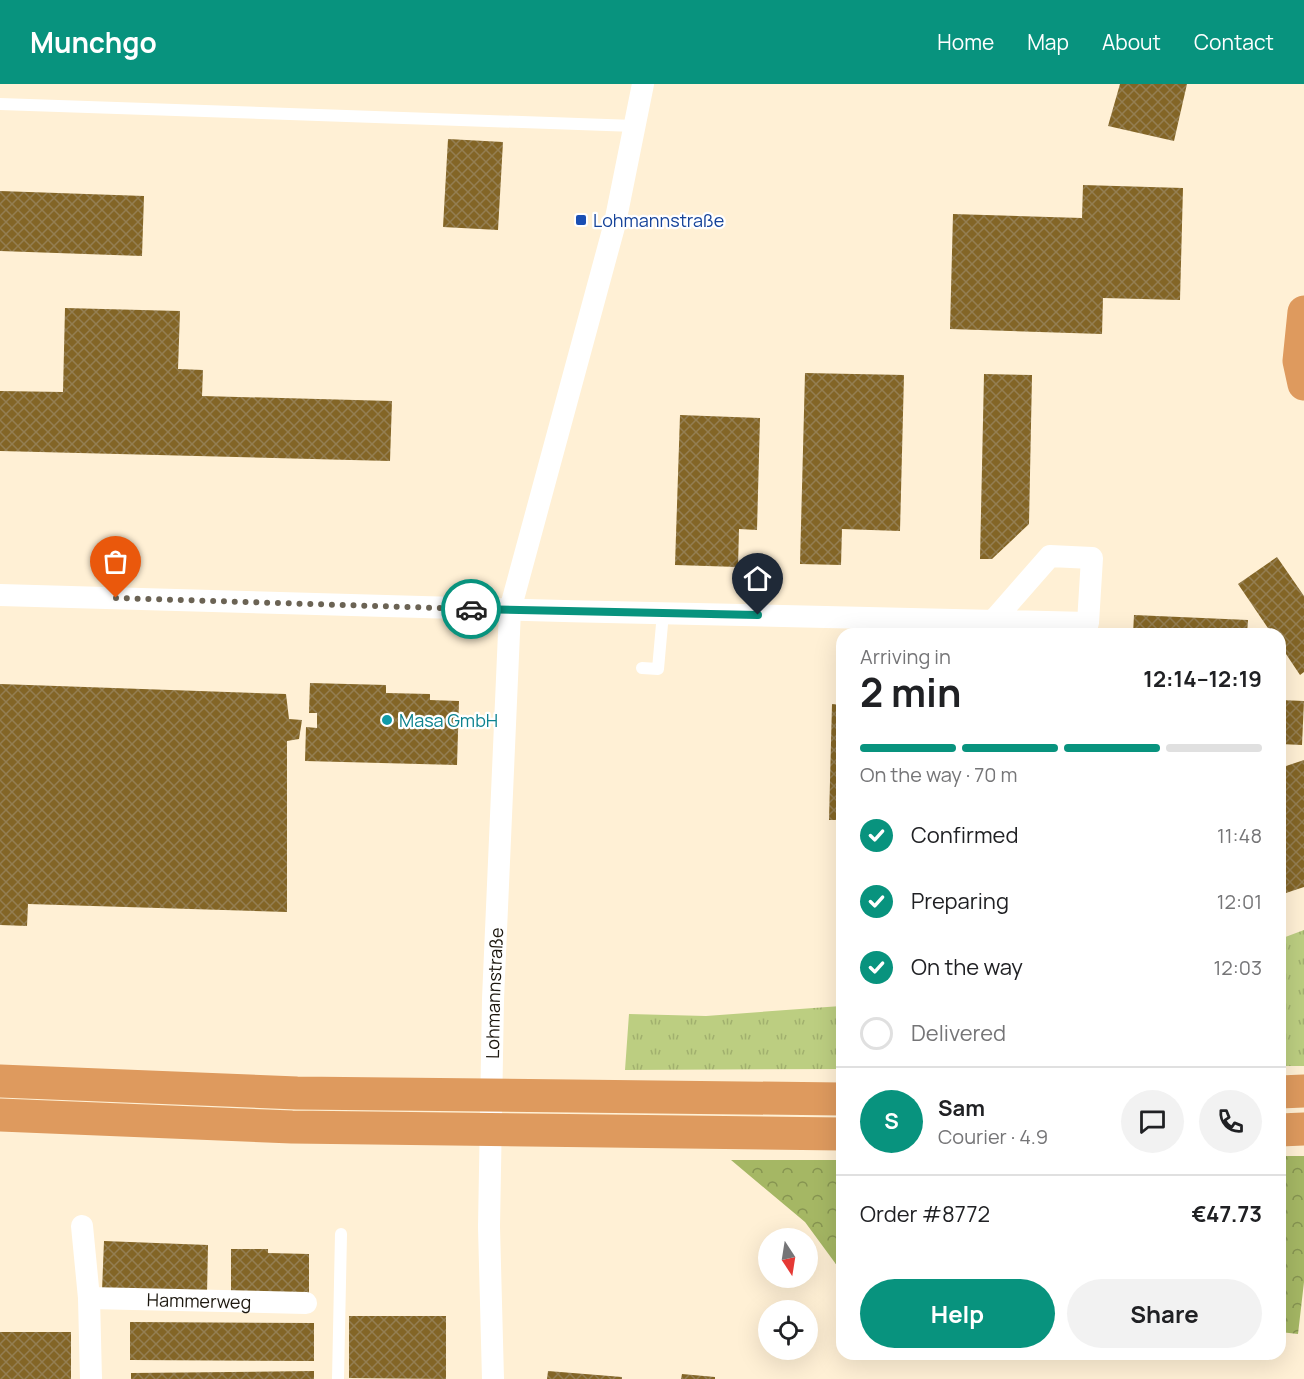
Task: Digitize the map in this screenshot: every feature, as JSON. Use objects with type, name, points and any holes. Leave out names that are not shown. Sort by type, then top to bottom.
[{"type":"highway","points":[[1304,312],[1299,361],[1304,384]]},
{"type":"highway","points":[[0,1082],[297,1093],[836,1099]]},
{"type":"highway","points":[[1286,1092],[1304,1091]]},
{"type":"highway","points":[[0,1115],[292,1127],[836,1134]]},
{"type":"highway","points":[[1286,1130],[1304,1129]]},
{"type":"street","name":"Lohmannstraße","points":[[493,1379],[489,1227],[493,999],[510,610],[615,223],[643,84]]},
{"type":"street","points":[[0,595],[993,621],[1069,628],[1088,622],[1092,558],[1050,556],[993,621]]},
{"type":"street","points":[[82,1226],[89,1298],[91,1379]]},
{"type":"street","name":"Hammerweg","points":[[89,1298],[306,1303]]},
{"type":"lane","points":[[0,104],[635,126]]},
{"type":"lane","points":[[642,668],[658,669],[663,613]]},
{"type":"lane","points":[[338,1379],[341,1234]]},
{"type":"green space","points":[[1304,930],[1304,1066],[1286,1066],[1286,937]]},
{"type":"green space","points":[[836,1006],[836,1069],[625,1070],[629,1014],[706,1016]]},
{"type":"green space","points":[[1286,1156],[1304,1156],[1304,1282],[1298,1334],[1286,1333]]},
{"type":"green space","points":[[731,1160],[836,1160],[836,1264],[818,1240],[818,1228],[809,1228]]},
{"type":"building","points":[[1120,84],[1187,84],[1174,141],[1108,126]]},
{"type":"building","points":[[448,139],[503,142],[498,230],[443,227]]},
{"type":"building","points":[[1083,185],[1183,188],[1180,300],[1103,298],[1102,334],[950,329],[953,214],[1082,218]]},
{"type":"building","points":[[0,191],[144,196],[142,256],[0,251]]},
{"type":"building","points":[[65,308],[180,311],[178,369],[203,370],[202,396],[392,401],[390,461],[0,451],[0,391],[63,392]]},
{"type":"building","points":[[805,373],[904,375],[900,531],[842,529],[841,565],[800,564]]},
{"type":"building","points":[[984,374],[1032,375],[1029,524],[992,559],[980,559]]},
{"type":"building","points":[[680,415],[760,418],[757,530],[739,529],[738,567],[675,565]]},
{"type":"building","points":[[1277,557],[1304,596],[1304,672],[1300,675],[1286,654],[1286,628],[1268,628],[1238,584]]},
{"type":"building","points":[[1134,615],[1248,620],[1247,628],[1133,628]]},
{"type":"building","name":"Masa GmbH","points":[[310,683],[386,685],[386,693],[430,694],[430,700],[459,701],[457,765],[305,761],[306,727],[317,728],[317,713],[309,713]]},
{"type":"building","points":[[0,684],[286,694],[289,719],[302,720],[299,739],[287,741],[287,912],[28,904],[27,926],[0,925]]},
{"type":"building","points":[[1286,700],[1304,701],[1302,745],[1286,744]]},
{"type":"building","points":[[832,704],[836,704],[836,820],[829,820]]},
{"type":"building","points":[[1304,760],[1304,887],[1286,893],[1286,766]]},
{"type":"building","points":[[104,1241],[208,1245],[207,1294],[102,1291]]},
{"type":"building","points":[[231,1249],[268,1249],[268,1253],[309,1254],[309,1295],[231,1294]]},
{"type":"building","points":[[349,1316],[446,1316],[446,1379],[349,1378]]},
{"type":"building","points":[[130,1322],[314,1323],[314,1361],[130,1360]]},
{"type":"building","points":[[0,1332],[71,1332],[71,1379],[0,1379]]},
{"type":"building","points":[[314,1371],[314,1379],[131,1379],[131,1373]]},
{"type":"building","points":[[548,1371],[622,1377],[622,1379],[547,1379]]},
{"type":"building","points":[[682,1374],[715,1377],[715,1379],[681,1379]]},
{"type":"way so far","points":[[116,598],[471,609]]},
{"type":"place","name":"Lohmannstraße","points":[[581,220]]},
{"type":"place","name":"Masa GmbH","points":[[387,720]]},
{"type":"route","points":[[471,609],[758,615]]}]
